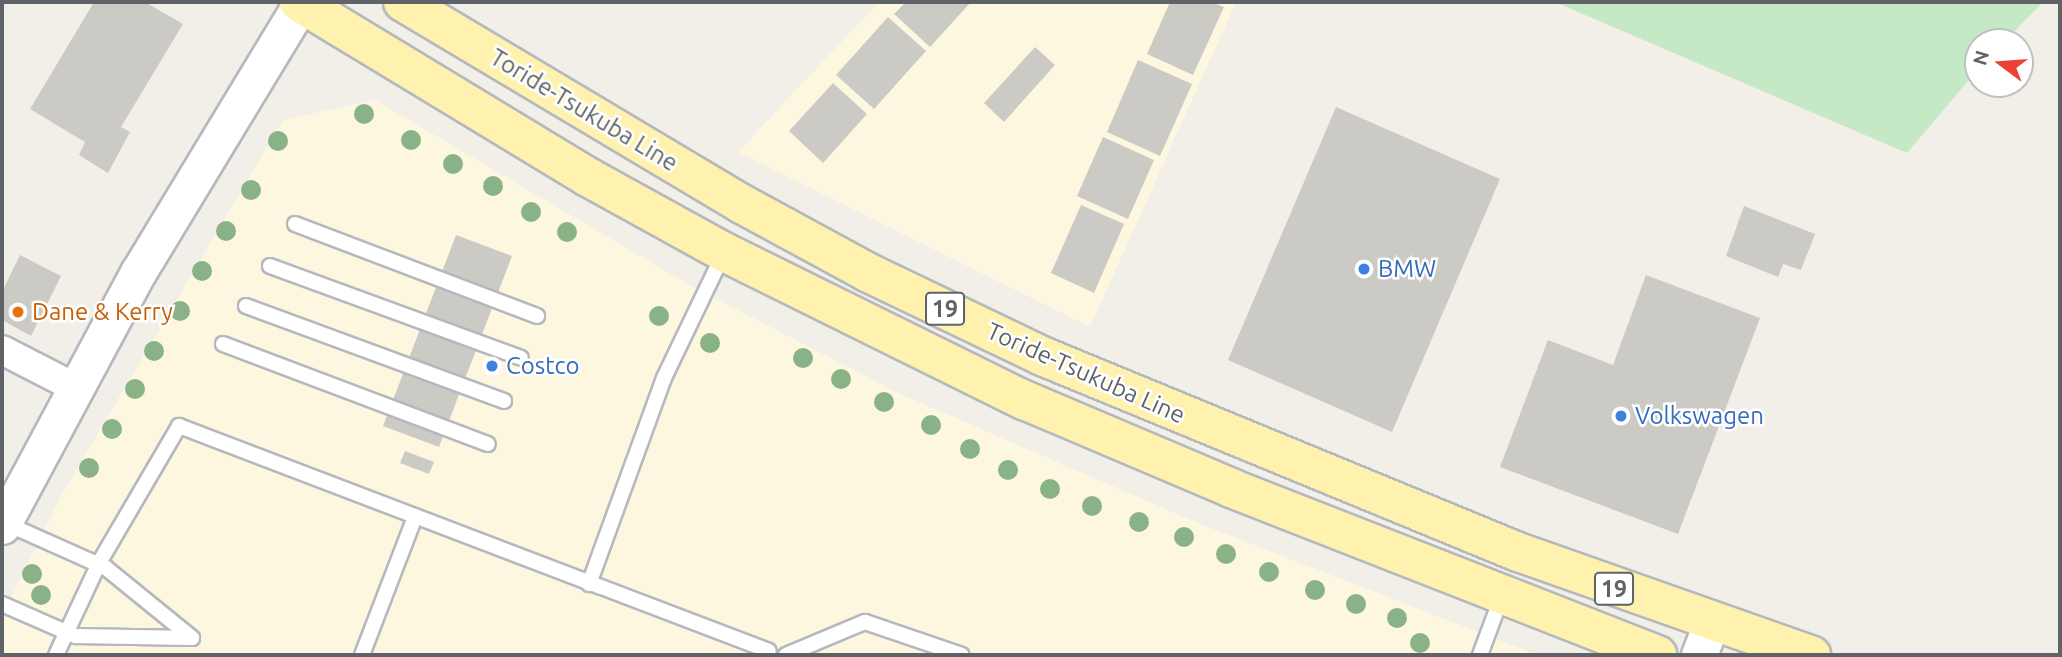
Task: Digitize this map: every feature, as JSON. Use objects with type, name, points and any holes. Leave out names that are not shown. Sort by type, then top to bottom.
[{"type":"main road","name":"Toride-Tsukuba Line","points":[[301,2],[588,177],[724,251],[1024,400],[1502,596],[1658,655]]},
{"type":"main road","name":"Toride-Tsukuba Line","points":[[403,2],[742,204],[867,272],[1042,356],[1397,504],[1705,639],[1811,655]]},
{"type":"street","points":[[3,524],[74,387],[301,2]]},
{"type":"street","points":[[2,350],[74,387]]},
{"type":"lane","points":[[295,224],[537,316]]},
{"type":"lane","points":[[589,584],[664,378],[724,251]]},
{"type":"lane","points":[[270,266],[521,358]]},
{"type":"lane","points":[[246,306],[504,401]]},
{"type":"lane","points":[[223,344],[488,444]]},
{"type":"lane","points":[[56,655],[99,564],[179,426],[769,651]]},
{"type":"lane","points":[[362,655],[415,517]]},
{"type":"lane","points":[[2,604],[65,633],[192,638],[99,564],[3,524]]},
{"type":"lane","points":[[1480,655],[1502,596]]},
{"type":"lane","points":[[786,655],[865,622],[962,655]]},
{"type":"shaded area","points":[[879,2],[1236,2],[1090,327],[738,152]]},
{"type":"shaded area","name":"Costco","points":[[375,100],[686,283],[898,393],[1200,524],[1537,655],[2,655],[2,616],[61,496],[283,120]]},
{"type":"green space","points":[[1555,2],[2043,2],[2018,28],[1964,28],[1964,86],[1907,153]]},
{"type":"building","points":[[94,2],[145,2],[183,24],[121,127],[130,132],[108,173],[79,155],[85,142],[30,109]]},
{"type":"building","points":[[906,2],[971,2],[930,47],[894,14]]},
{"type":"building","points":[[1170,2],[1211,2],[1224,7],[1193,75],[1147,54]]},
{"type":"building","points":[[888,17],[926,51],[874,109],[836,75]]},
{"type":"building","points":[[1035,47],[1055,65],[1004,122],[984,103]]},
{"type":"building","points":[[1138,60],[1192,84],[1160,156],[1107,132]]},
{"type":"building","points":[[833,83],[867,114],[823,163],[789,131]]},
{"type":"building","name":"BMW","points":[[1336,107],[1500,179],[1392,432],[1228,360]]},
{"type":"building","points":[[1103,137],[1154,160],[1128,219],[1077,196]]},
{"type":"building","points":[[1081,205],[1124,224],[1094,293],[1051,273]]},
{"type":"building","points":[[1744,206],[1815,234],[1801,270],[1783,264],[1778,277],[1726,256]]},
{"type":"building","points":[[456,235],[512,256],[439,447],[383,426]]},
{"type":"building","points":[[20,255],[61,276],[31,336],[2,320],[2,292]]},
{"type":"building","name":"Volkswagen","points":[[1646,275],[1760,318],[1678,534],[1500,467],[1548,340],[1613,365]]},
{"type":"building","points":[[405,451],[434,462],[429,474],[400,463]]},
{"type":"place","name":"BMW","points":[[1364,269]]},
{"type":"place","name":"Dane & Kerry","points":[[18,312]]},
{"type":"place","name":"Costco","points":[[492,366]]},
{"type":"place","name":"Volkswagen","points":[[1621,416]]}]
